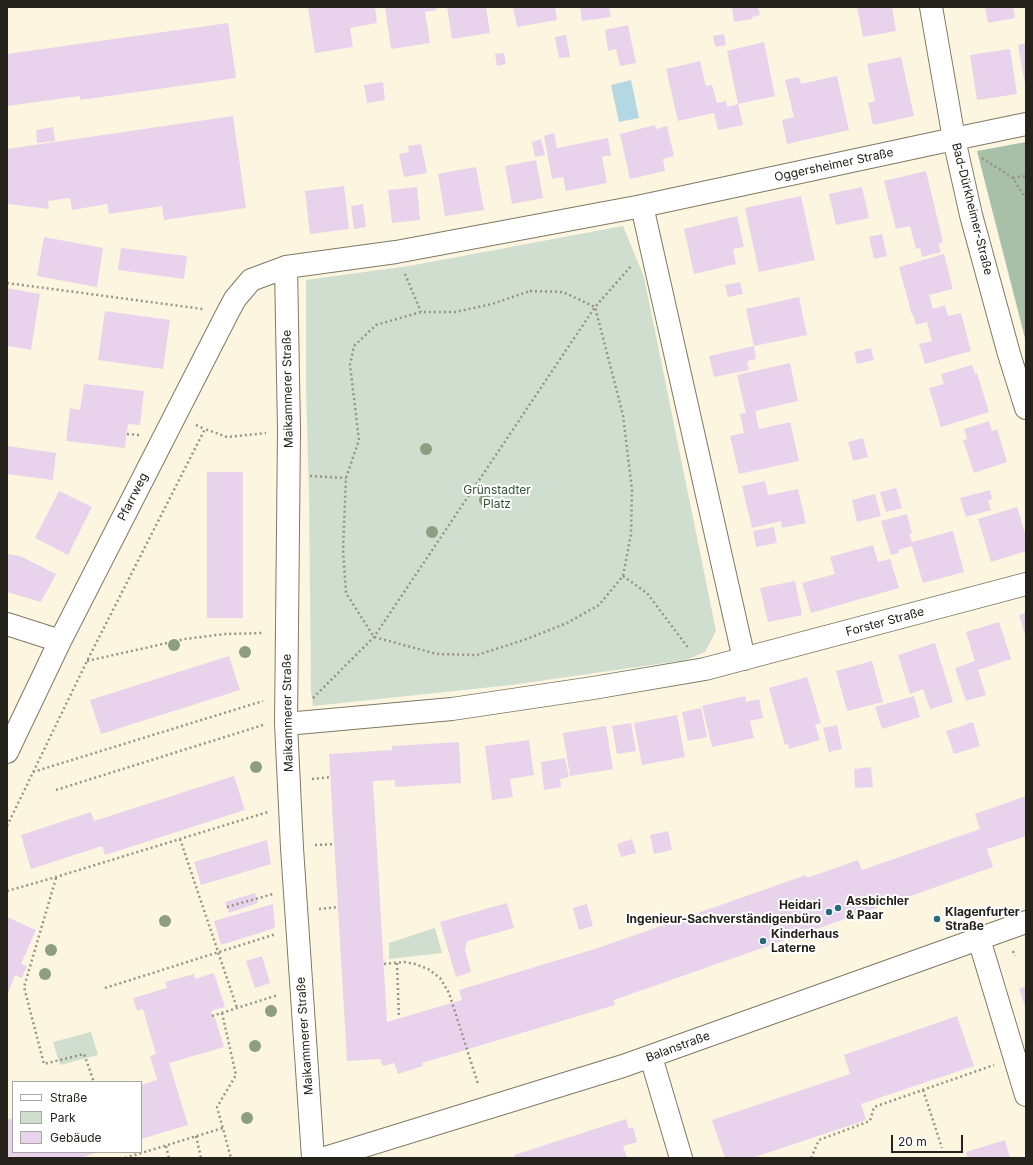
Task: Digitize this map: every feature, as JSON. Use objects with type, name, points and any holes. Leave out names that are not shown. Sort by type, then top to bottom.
[{"type":"street","name":"Bad-Dürkheimer-Straße","points":[[931,7],[954,139],[971,215],[1009,354],[1026,408]]},
{"type":"street","name":"Oggersheimer Straße","points":[[642,206],[1026,124]]},
{"type":"street","points":[[286,267],[396,252],[642,206],[744,659],[705,669],[593,688],[452,709],[286,720]]},
{"type":"street","name":"Maikammerer Straße","points":[[286,267],[289,431],[286,720],[297,928],[313,1158]]},
{"type":"street","name":"Pfarrweg","points":[[7,752],[60,641],[235,299],[251,280],[286,267]]},
{"type":"street","name":"Forster Straße","points":[[744,659],[1026,584]]},
{"type":"street","points":[[7,624],[60,641]]},
{"type":"street","name":"Balanstraße","points":[[325,1158],[651,1057],[1026,922]]},
{"type":"street","points":[[979,939],[1026,1095]]},
{"type":"street","points":[[651,1057],[681,1158]]},
{"type":"path","points":[[954,139],[1013,178],[1026,199]]},
{"type":"path","points":[[1013,178],[1026,176]]},
{"type":"path","points":[[56,790],[286,720],[374,637],[595,307],[651,244]]},
{"type":"path","points":[[396,252],[421,312]]},
{"type":"path","points":[[7,283],[200,308]]},
{"type":"path","points":[[530,290],[563,292],[595,307],[623,415],[632,490],[631,534],[623,576],[599,604],[567,623],[524,640],[477,655],[437,654],[374,637],[346,593],[343,550],[346,478],[359,440],[350,365],[354,346],[376,325],[421,312],[454,312],[492,304],[530,290]]},
{"type":"path","points":[[7,826],[87,661],[205,429],[227,437],[289,431]]},
{"type":"path","points":[[289,475],[346,478]]},
{"type":"path","points":[[623,576],[647,593],[705,669]]},
{"type":"path","points":[[87,661],[185,639],[225,634],[286,632]]},
{"type":"path","points":[[33,772],[286,693]]},
{"type":"path","points":[[7,891],[56,878],[290,806]]},
{"type":"path","points":[[180,839],[237,1008]]},
{"type":"path","points":[[56,878],[24,987],[44,1064],[84,1054],[94,1081]]},
{"type":"path","points":[[227,907],[256,898]]},
{"type":"path","points":[[105,988],[297,928]]},
{"type":"path","points":[[384,964],[404,962],[415,964],[428,969],[440,978],[449,994],[478,1084]]},
{"type":"path","points":[[397,963],[400,1018]]},
{"type":"path","points":[[212,1016],[302,987]]},
{"type":"path","points":[[222,1013],[236,1075],[217,1107],[231,1158]]},
{"type":"path","points":[[811,1158],[819,1140],[870,1121],[874,1107],[991,1066]]},
{"type":"path","points":[[923,1090],[942,1148]]},
{"type":"path","points":[[125,1158],[223,1128]]},
{"type":"path","points":[[196,1136],[201,1158]]},
{"type":"path","points":[[166,1146],[169,1158]]},
{"type":"green space","points":[[1026,142],[1026,342],[977,151]]},
{"type":"green space","name":"Grünstadter Platz","points":[[623,226],[644,277],[716,631],[705,652],[686,660],[511,685],[313,706],[311,691],[309,493],[306,387],[306,280],[409,266]]},
{"type":"green space","points":[[435,928],[442,953],[389,959],[389,943]]},
{"type":"green space","points":[[91,1032],[98,1055],[60,1065],[53,1042]]},
{"type":"water","points":[[631,80],[639,118],[619,122],[611,85]]},
{"type":"building","points":[[375,7],[377,23],[350,28],[353,47],[315,53],[308,8]]},
{"type":"building","points":[[385,7],[436,7],[437,10],[425,12],[430,43],[391,49]]},
{"type":"building","points":[[447,7],[486,7],[490,33],[452,39]]},
{"type":"building","points":[[513,7],[555,7],[557,20],[517,27]]},
{"type":"building","points":[[580,7],[609,7],[611,17],[582,21]]},
{"type":"building","points":[[732,7],[758,7],[760,15],[752,17],[752,19],[734,22]]},
{"type":"building","points":[[857,7],[892,7],[896,31],[863,37]]},
{"type":"building","points":[[985,7],[1013,7],[1015,18],[988,23]]},
{"type":"building","points":[[228,23],[236,78],[80,100],[80,96],[7,106],[7,54]]},
{"type":"building","points":[[628,25],[636,63],[620,66],[616,49],[608,51],[605,30]]},
{"type":"building","points":[[724,34],[726,45],[715,47],[713,36]]},
{"type":"building","points":[[566,35],[570,57],[559,58],[555,37]]},
{"type":"building","points":[[764,42],[775,96],[738,104],[727,51]]},
{"type":"building","points":[[1026,43],[1026,84],[1025,84],[1018,45]]},
{"type":"building","points":[[1010,49],[1017,94],[977,100],[970,55]]},
{"type":"building","points":[[504,53],[506,64],[497,66],[495,54]]},
{"type":"building","points":[[901,57],[914,116],[873,125],[868,103],[875,101],[867,64]]},
{"type":"building","points":[[700,61],[706,86],[712,85],[717,103],[726,101],[727,107],[738,104],[743,125],[718,130],[714,113],[678,121],[666,69]]},
{"type":"building","points":[[837,76],[849,130],[787,144],[782,120],[794,117],[785,80],[799,77],[801,84]]},
{"type":"building","points":[[383,82],[385,100],[367,103],[364,85]]},
{"type":"building","points":[[233,116],[246,208],[164,220],[162,206],[109,214],[107,204],[72,210],[70,198],[48,201],[49,209],[7,204],[7,149]]},
{"type":"building","points":[[655,125],[656,129],[667,126],[674,156],[663,159],[665,171],[630,179],[620,134]]},
{"type":"building","points":[[53,127],[55,141],[37,143],[36,130]]},
{"type":"building","points":[[554,133],[557,148],[608,138],[611,155],[602,157],[607,183],[566,191],[563,177],[552,179],[544,136]]},
{"type":"building","points":[[541,139],[545,155],[535,157],[532,142]]},
{"type":"building","points":[[421,144],[427,173],[404,177],[399,154],[409,152],[408,146]]},
{"type":"building","points":[[536,160],[543,198],[512,204],[505,166]]},
{"type":"building","points":[[476,167],[484,210],[445,216],[438,174]]},
{"type":"building","points":[[926,171],[943,242],[939,244],[941,252],[922,257],[920,248],[916,249],[910,226],[896,229],[884,181]]},
{"type":"building","points":[[344,186],[349,229],[310,234],[305,191]]},
{"type":"building","points":[[417,187],[420,220],[392,223],[388,190]]},
{"type":"building","points":[[862,187],[869,218],[836,225],[829,194]]},
{"type":"building","points":[[801,196],[815,260],[759,272],[745,208]]},
{"type":"building","points":[[363,204],[366,227],[354,229],[351,206]]},
{"type":"building","points":[[737,216],[744,247],[733,249],[736,264],[694,274],[684,229]]},
{"type":"building","points":[[882,234],[887,256],[874,259],[869,237]]},
{"type":"building","points":[[44,237],[103,248],[97,287],[37,276]]},
{"type":"building","points":[[121,248],[187,256],[184,279],[118,270]]},
{"type":"building","points":[[944,254],[953,289],[929,295],[933,309],[945,305],[948,316],[961,313],[971,351],[925,364],[919,344],[932,341],[927,322],[916,325],[899,267]]},
{"type":"building","points":[[740,282],[743,294],[728,297],[725,285]]},
{"type":"building","points":[[7,288],[40,294],[31,350],[7,346]]},
{"type":"building","points":[[799,297],[807,335],[754,346],[746,309]]},
{"type":"building","points":[[105,311],[170,320],[163,369],[98,360]]},
{"type":"building","points":[[754,346],[756,359],[747,361],[749,370],[714,377],[709,356]]},
{"type":"building","points":[[871,348],[874,360],[857,364],[854,352]]},
{"type":"building","points":[[790,363],[798,401],[755,411],[759,429],[790,422],[799,461],[739,474],[730,436],[744,433],[740,414],[746,413],[737,375]]},
{"type":"building","points":[[972,365],[975,374],[977,373],[989,412],[941,427],[929,388],[944,384],[941,374]]},
{"type":"building","points":[[84,384],[144,391],[140,425],[128,424],[125,448],[66,441],[70,408],[80,410]]},
{"type":"building","points":[[989,421],[992,431],[997,429],[1007,462],[974,473],[963,440],[967,439],[964,429]]},
{"type":"building","points":[[863,438],[868,457],[853,461],[848,442]]},
{"type":"building","points":[[7,446],[56,453],[53,480],[7,474]]},
{"type":"building","points":[[207,472],[243,472],[243,618],[207,618]]},
{"type":"building","points":[[765,481],[768,495],[798,489],[806,523],[782,528],[781,521],[752,528],[742,486]]},
{"type":"building","points":[[896,488],[902,508],[886,512],[880,492]]},
{"type":"building","points":[[990,490],[992,499],[988,500],[991,510],[966,517],[960,498]]},
{"type":"building","points":[[59,491],[92,507],[68,555],[35,538]]},
{"type":"building","points":[[875,494],[881,516],[857,522],[852,500]]},
{"type":"building","points":[[1017,507],[1026,536],[1026,551],[991,562],[978,519]]},
{"type":"building","points":[[907,514],[912,533],[909,534],[912,542],[953,531],[964,572],[923,583],[912,546],[898,550],[899,553],[891,555],[881,521]]},
{"type":"building","points":[[774,527],[777,543],[756,547],[753,531]]},
{"type":"building","points":[[873,545],[878,562],[890,559],[899,588],[811,613],[802,583],[835,574],[830,557]]},
{"type":"building","points":[[7,554],[20,556],[56,574],[41,602],[7,592]]},
{"type":"building","points":[[795,581],[802,615],[768,622],[760,588]]},
{"type":"building","points":[[1026,613],[1026,638],[1019,615]]},
{"type":"building","points":[[999,622],[1011,659],[978,670],[986,695],[966,701],[955,668],[975,661],[966,632]]},
{"type":"building","points":[[935,643],[953,702],[930,709],[923,689],[910,694],[898,655]]},
{"type":"building","points":[[229,656],[240,690],[101,734],[90,700]]},
{"type":"building","points":[[872,661],[883,702],[847,711],[836,671]]},
{"type":"building","points":[[807,677],[821,723],[815,725],[820,740],[789,749],[788,744],[785,745],[769,688]]},
{"type":"building","points":[[745,696],[746,702],[759,699],[763,718],[750,721],[754,738],[712,747],[702,706]]},
{"type":"building","points":[[914,696],[920,717],[882,729],[875,707]]},
{"type":"building","points":[[701,708],[707,737],[688,741],[682,712]]},
{"type":"building","points":[[677,715],[685,757],[642,765],[634,723]]},
{"type":"building","points":[[973,722],[980,746],[954,754],[946,731]]},
{"type":"building","points":[[631,723],[636,751],[617,754],[612,726]]},
{"type":"building","points":[[837,725],[842,749],[829,752],[823,728]]},
{"type":"building","points":[[606,726],[613,769],[570,776],[563,733]]},
{"type":"building","points":[[529,740],[534,775],[510,779],[513,797],[492,800],[485,746]]},
{"type":"building","points":[[459,742],[461,783],[395,787],[395,780],[373,781],[387,1022],[462,1000],[459,990],[598,948],[806,875],[807,878],[858,860],[862,870],[980,829],[975,814],[1026,796],[1026,836],[987,849],[993,867],[614,1000],[615,1005],[422,1063],[423,1066],[398,1074],[394,1063],[383,1066],[380,1059],[347,1061],[329,754],[392,750],[392,746]]},
{"type":"building","points":[[565,758],[569,777],[560,779],[561,787],[544,790],[541,762]]},
{"type":"building","points":[[871,767],[873,787],[855,788],[854,769]]},
{"type":"building","points":[[234,776],[245,810],[105,855],[102,846],[31,869],[21,835],[91,812],[94,821]]},
{"type":"building","points":[[668,831],[672,850],[654,854],[650,835]]},
{"type":"building","points":[[632,839],[636,853],[621,857],[617,844]]},
{"type":"building","points":[[267,840],[271,864],[201,885],[194,862]]},
{"type":"building","points":[[255,893],[258,903],[229,913],[225,902]]},
{"type":"building","points":[[507,903],[514,928],[467,941],[465,950],[471,972],[456,977],[440,922]]},
{"type":"building","points":[[273,904],[275,928],[221,945],[214,921]]},
{"type":"building","points":[[587,904],[593,926],[579,930],[573,908]]},
{"type":"building","points":[[7,917],[36,930],[21,964],[27,966],[22,978],[15,975],[7,996]]},
{"type":"building","points":[[262,956],[270,983],[255,988],[246,961]]},
{"type":"building","points":[[214,973],[225,1007],[211,1011],[213,1018],[215,1018],[224,1047],[169,1063],[188,1125],[142,1139],[142,1085],[157,1080],[150,1056],[156,1054],[143,1009],[137,1011],[133,998],[167,988],[165,982],[194,974],[195,979]]},
{"type":"building","points":[[1026,986],[1026,1010],[1019,989]]},
{"type":"building","points":[[957,1016],[974,1066],[861,1104],[866,1120],[752,1158],[725,1158],[712,1120],[850,1074],[844,1055]]},
{"type":"building","points":[[12,1118],[12,1153],[95,1153],[80,1158],[7,1158],[7,1120]]},
{"type":"building","points":[[626,1119],[629,1129],[633,1127],[637,1142],[623,1146],[627,1158],[515,1158],[514,1155]]},
{"type":"building","points":[[1005,1140],[1010,1158],[968,1158],[966,1152]]},
{"type":"place","name":"Assbichler & Paar","points":[[838,908]]},
{"type":"place","name":"Heidari Ingenieur-Sachverständigenbüro","points":[[829,912]]},
{"type":"place","name":"Klagenfurter Straße","points":[[937,919]]},
{"type":"place","name":"Kinderhaus Laterne","points":[[763,941]]}]
